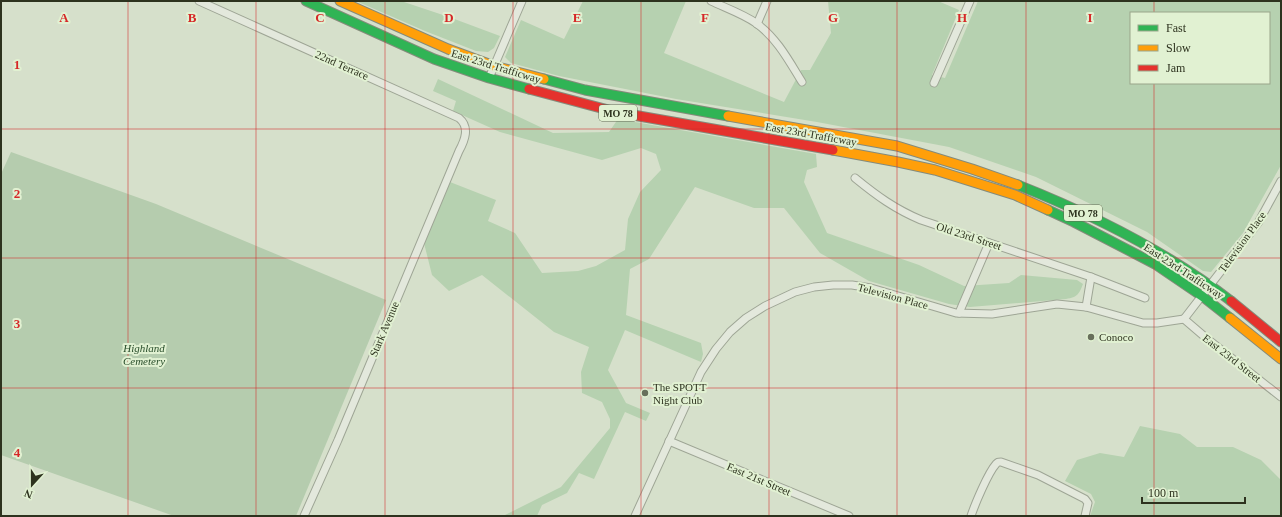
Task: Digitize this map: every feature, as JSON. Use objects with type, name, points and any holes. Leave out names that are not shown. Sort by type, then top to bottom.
[{"type":"main road","name":"East 23rd Trafficway","points":[[306,1],[434,59],[489,78],[616,112],[898,162],[935,170],[1015,195],[1074,222],[1155,264],[1202,296],[1281,359]]},
{"type":"main road","name":"East 23rd Trafficway","points":[[340,1],[448,48],[494,66],[584,90],[897,146],[948,160],[1034,191],[1094,218],[1145,244],[1186,268],[1281,342]]},
{"type":"street","name":"22nd Terrace","points":[[199,1],[459,118],[463,122],[466,130],[464,142]]},
{"type":"street","points":[[489,78],[522,1]]},
{"type":"street","points":[[711,1],[758,24],[775,41],[802,82]]},
{"type":"street","points":[[758,24],[767,1]]},
{"type":"street","points":[[934,83],[970,1]]},
{"type":"street","name":"Stark Avenue","points":[[304,516],[341,433],[464,142]]},
{"type":"street","name":"Old 23rd Street","points":[[856,178],[883,200],[908,215],[936,226],[989,242],[1091,277]]},
{"type":"street","name":"Television Place","points":[[635,516],[701,372],[716,348],[730,332],[746,318],[764,306],[795,292],[814,287],[852,285],[871,288],[959,313],[992,314],[1056,304],[1086,307],[1143,323],[1157,323],[1184,319],[1258,223],[1281,181]]},
{"type":"street","points":[[959,313],[989,242]]},
{"type":"street","points":[[1086,307],[1091,277],[1145,298]]},
{"type":"street","name":"East 23rd Street","points":[[1184,319],[1281,397]]},
{"type":"street","name":"East 21st Street","points":[[669,441],[849,516]]},
{"type":"street","points":[[971,516],[994,465],[1001,462],[1038,475],[1085,499],[1088,503],[1085,516]]},
{"type":"green space","points":[[356,1],[401,1],[500,36],[494,48],[488,52],[476,51]]},
{"type":"green space","points":[[583,1],[686,1],[664,53],[784,102],[801,70],[810,70],[831,33],[828,1],[938,1],[959,10],[932,75],[945,78],[978,1],[1281,1],[1281,165],[1243,233],[1211,272],[1203,271],[1147,232],[1036,177],[949,147],[817,122],[676,99],[559,76],[511,63],[505,57],[521,20],[564,39]]},
{"type":"green space","points":[[438,79],[553,133],[609,132],[618,119],[816,154],[817,167],[807,170],[804,182],[827,233],[919,265],[964,286],[1009,283],[1021,275],[1077,280],[1083,284],[1078,294],[1066,299],[970,307],[949,304],[869,281],[820,253],[784,208],[754,208],[695,187],[649,259],[630,269],[626,315],[701,343],[703,354],[701,362],[625,330],[608,370],[626,403],[650,413],[646,421],[625,412],[594,479],[579,473],[567,493],[542,505],[537,516],[503,516],[561,487],[610,428],[610,419],[602,402],[582,393],[581,372],[589,347],[554,332],[482,275],[449,291],[432,275],[424,243],[450,182],[496,200],[488,221],[515,233],[542,273],[578,271],[596,266],[625,250],[628,219],[640,192],[661,170],[656,154],[641,148],[602,160],[500,132],[453,111],[456,101],[433,91]]},
{"type":"green space","name":"Highland Cemetery","points":[[11,152],[156,204],[386,300],[296,516],[174,516],[1,455],[1,174]]},
{"type":"green space","points":[[1140,426],[1180,434],[1197,447],[1233,447],[1261,460],[1281,480],[1281,516],[1090,516],[1095,502],[1091,494],[1065,481],[1077,460],[1100,453],[1124,457]]},
{"type":"traffic: fast","points":[[306,1],[434,59],[489,78],[529,89]]},
{"type":"traffic: fast","points":[[544,79],[585,90],[728,116]]},
{"type":"traffic: fast","points":[[1018,185],[1102,222],[1155,250],[1181,266],[1231,301]]},
{"type":"traffic: fast","points":[[1048,210],[1155,264],[1202,296],[1230,318]]},
{"type":"traffic: slow","points":[[340,1],[448,49],[494,66],[544,79]]},
{"type":"traffic: slow","points":[[728,116],[897,146],[1018,185]]},
{"type":"traffic: slow","points":[[833,150],[935,170],[1015,195],[1048,210]]},
{"type":"traffic: slow","points":[[1230,318],[1281,359]]},
{"type":"traffic: jam","points":[[529,89],[616,112],[833,150]]},
{"type":"traffic: jam","points":[[1231,301],[1281,342]]},
{"type":"place","name":"Conoco","points":[[1091,337]]},
{"type":"place","name":"The SPOTT Night Club","points":[[645,393]]}]
